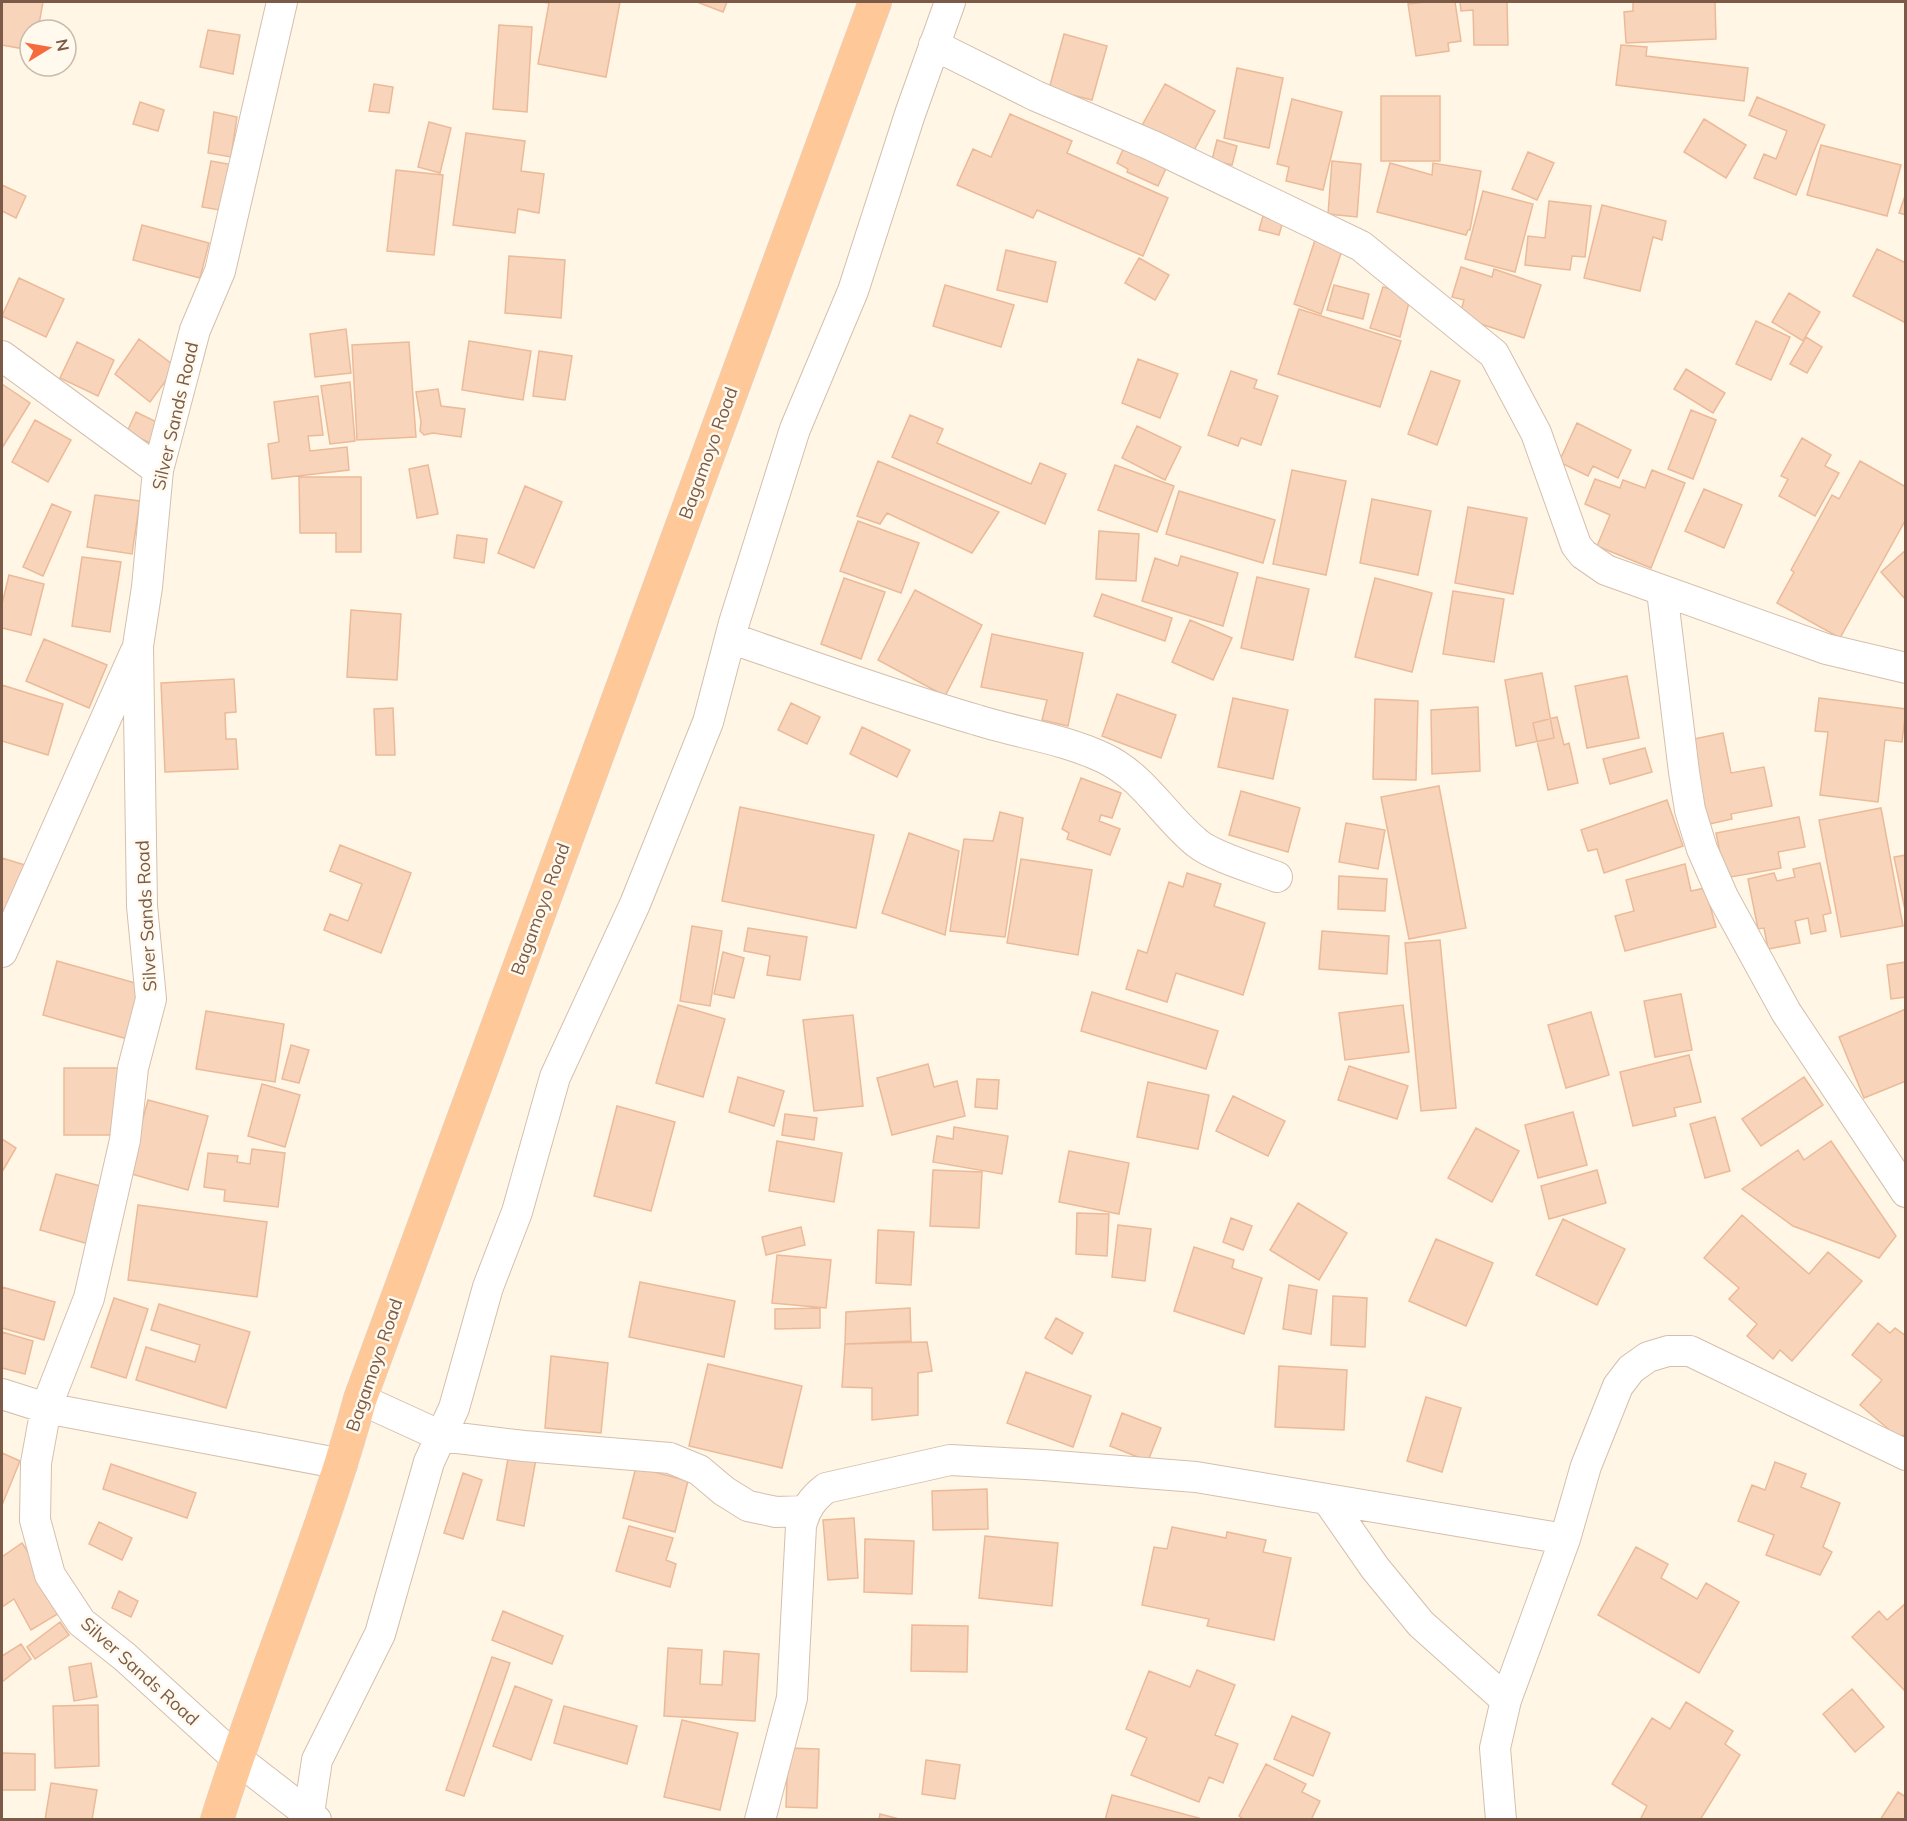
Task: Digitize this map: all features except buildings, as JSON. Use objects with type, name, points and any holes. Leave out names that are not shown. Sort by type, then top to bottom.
[{"type":"highway","name":"Bagamoyo Road","points":[[217,1820],[236,1758],[342,1464],[360,1399],[874,2]]},
{"type":"street","name":"Silver Sands Road","points":[[282,2],[220,271],[195,330],[158,470],[147,587],[138,646],[142,906],[151,999],[133,1068],[125,1140],[89,1298],[46,1408],[36,1463],[35,1520],[50,1575],[81,1622],[125,1657],[236,1758],[311,1818]]},
{"type":"street","points":[[311,1818],[317,1760],[380,1634],[429,1462],[454,1408],[488,1287],[517,1212],[555,1077],[635,904],[704,732],[730,638],[795,429],[853,291],[950,2]]},
{"type":"street","points":[[934,45],[1036,96],[1153,146],[1361,246],[1494,354],[1536,433],[1576,545],[1583,554],[1606,570],[1826,649],[1905,668]]},
{"type":"street","points":[[2,356],[158,470]]},
{"type":"street","points":[[1662,591],[1684,772],[1690,810],[1702,849],[1724,897],[1786,1012],[1905,1192]]},
{"type":"street","points":[[730,638],[976,720],[1062,743],[1103,757],[1130,773],[1155,797],[1178,826],[1200,846],[1277,877]]},
{"type":"street","points":[[2,952],[138,646]]},
{"type":"street","points":[[1501,1820],[1495,1748],[1506,1700],[1565,1539],[1586,1466],[1618,1386],[1631,1369],[1648,1357],[1668,1351],[1690,1351],[1905,1455]]},
{"type":"street","points":[[2,1394],[46,1408],[342,1464]]},
{"type":"street","points":[[360,1399],[441,1436],[524,1446],[670,1458],[699,1470],[724,1491],[748,1506],[776,1512],[805,1511]]},
{"type":"street","points":[[760,1820],[792,1698],[801,1526],[805,1511],[814,1498],[826,1488],[950,1460],[1196,1477],[1565,1539]]},
{"type":"street","points":[[1327,1499],[1375,1568],[1420,1624],[1506,1700]]}]
